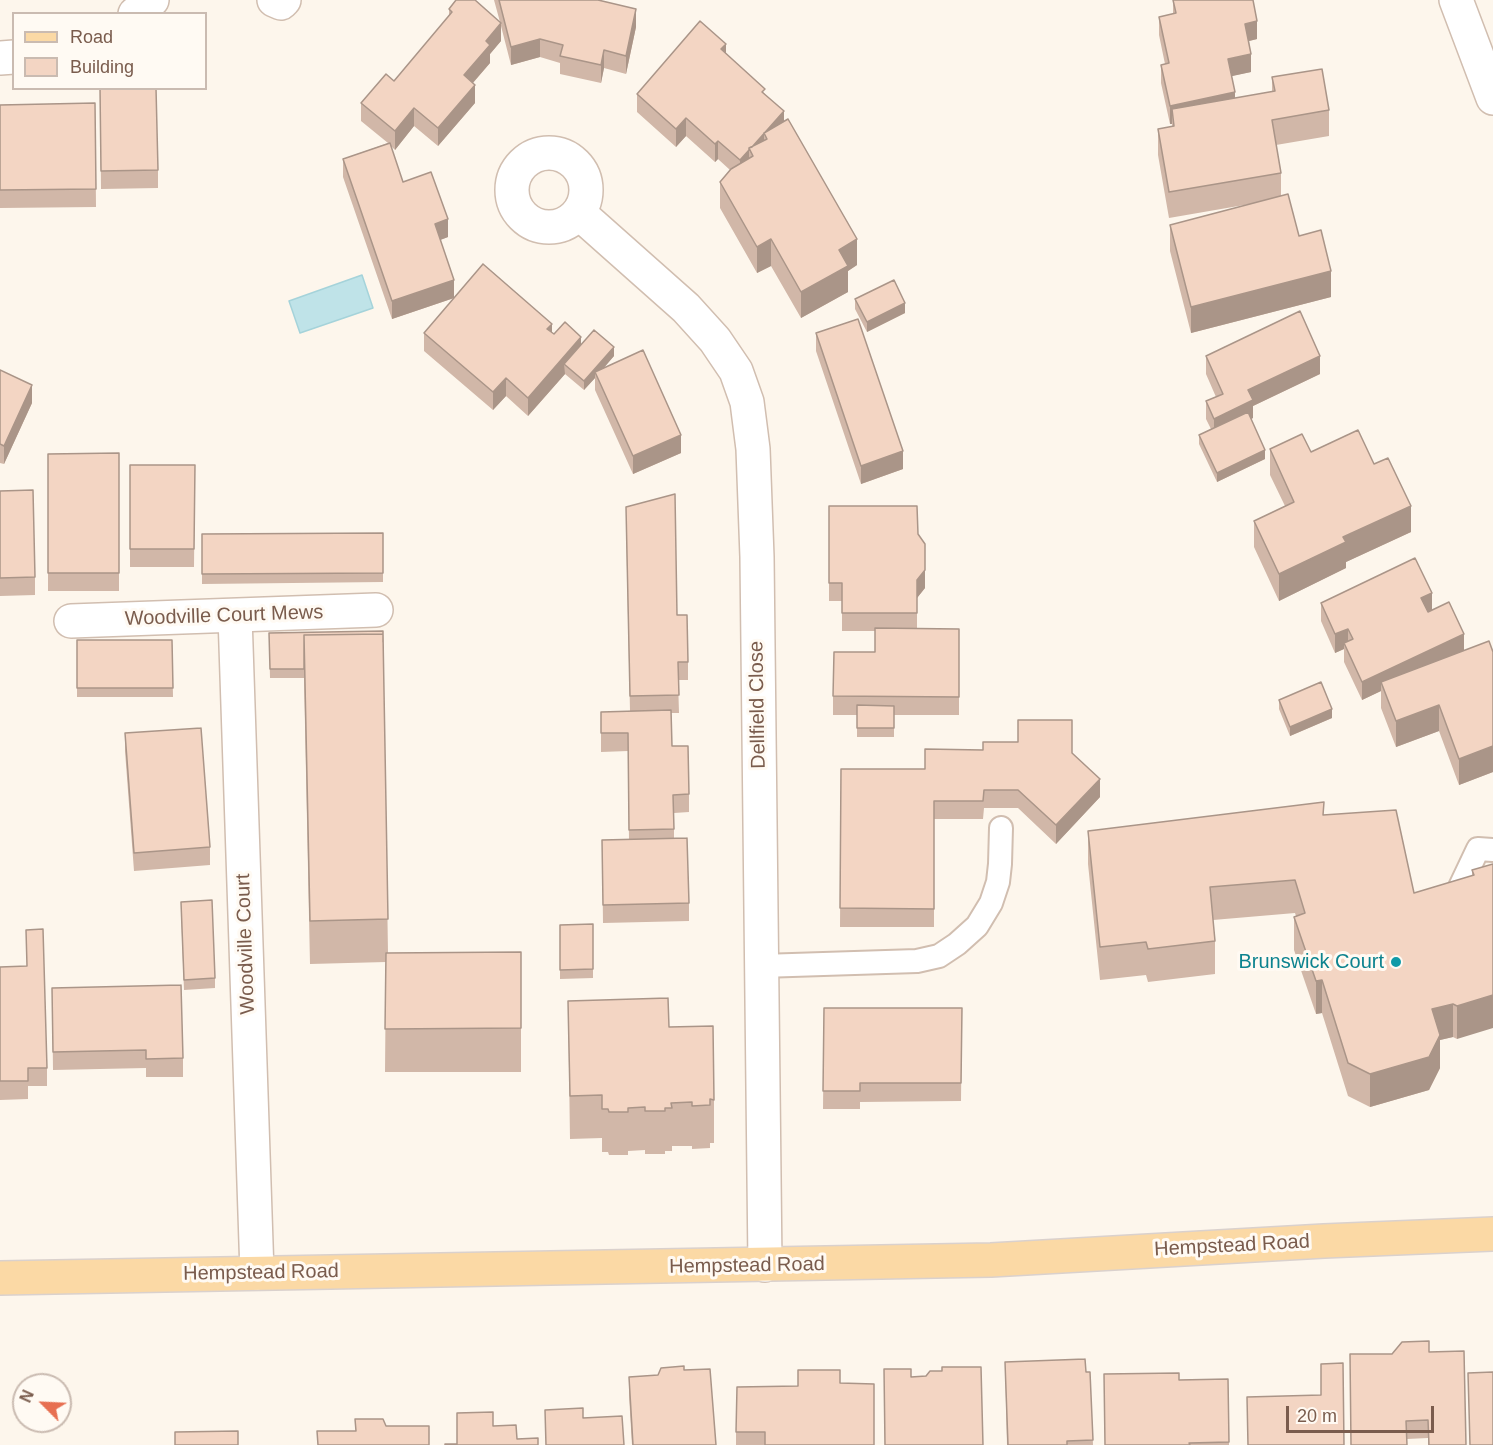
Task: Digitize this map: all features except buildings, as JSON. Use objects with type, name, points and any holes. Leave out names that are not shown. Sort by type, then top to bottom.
[{"type":"main road","name":"Hempstead Road","points":[[0,1278],[991,1260],[1312,1241],[1493,1234]]},
{"type":"street","points":[[137,12],[152,0]]},
{"type":"street","points":[[274,0],[281,3],[284,0]]},
{"type":"street","points":[[1456,0],[1493,98]]},
{"type":"street","name":"Dellfield Close","points":[[579,213],[686,308],[715,340],[736,371],[747,402],[753,449],[757,557],[765,1265]]},
{"type":"street","name":"Woodville Court Mews","points":[[71,621],[376,610]]},
{"type":"street","name":"Woodville Court","points":[[235,616],[257,1273]]},
{"type":"lane","points":[[761,966],[917,961],[939,956],[977,926],[991,903],[998,882],[1001,828]]},
{"type":"lane","points":[[1460,905],[1460,889],[1478,849],[1493,850]]},
{"type":"water","points":[[362,275],[373,308],[300,333],[289,301]]},
{"type":"place","name":"Brunswick Court","points":[[1396,962]]}]
